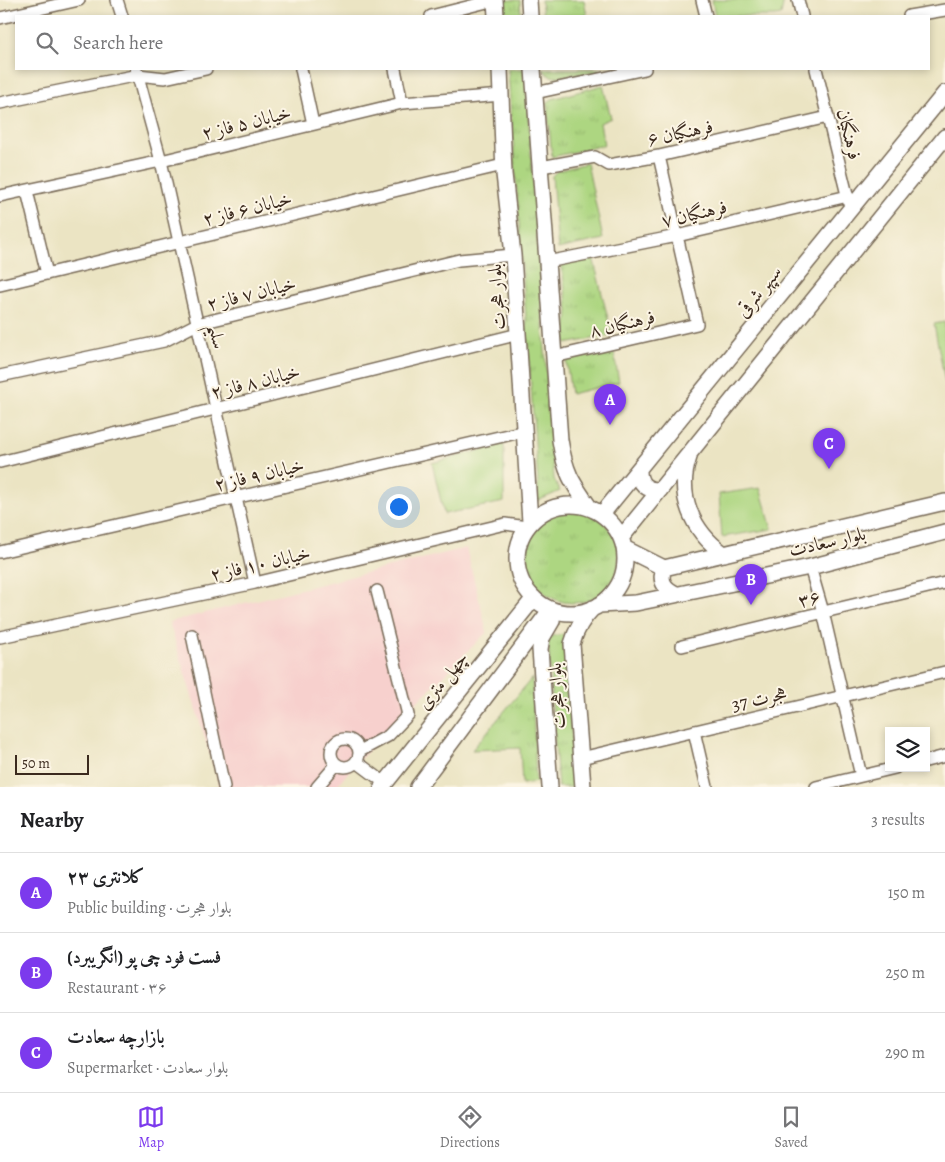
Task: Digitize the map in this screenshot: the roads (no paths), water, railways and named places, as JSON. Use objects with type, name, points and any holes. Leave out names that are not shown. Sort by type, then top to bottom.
[{"type":"main road","points":[[495,0],[496,15]]},
{"type":"main road","points":[[529,0],[530,15]]},
{"type":"main road","name":"بلوار هجرت","points":[[500,70],[503,165],[513,256],[525,431],[529,525]]},
{"type":"main road","points":[[534,70],[560,440],[564,462],[571,481],[596,511],[613,525],[622,543],[625,561],[623,574],[617,586],[609,597],[596,606],[576,612],[554,610],[534,598],[524,586],[518,572],[517,556],[520,541],[529,525],[540,514],[552,508],[564,505],[577,505],[596,511]]},
{"type":"main road","name":"سپهر شرقی","points":[[596,511],[639,471],[849,202],[945,93]]},
{"type":"main road","points":[[622,543],[660,490],[945,136]]},
{"type":"main road","points":[[692,451],[685,476],[686,502],[690,515],[704,537],[724,554]]},
{"type":"main road","points":[[639,471],[642,484],[647,488],[660,490]]},
{"type":"main road","name":"بلوار سعادت","points":[[664,568],[945,502]]},
{"type":"main road","name":"بلوار سعادت","points":[[596,606],[636,603],[810,567],[945,532]]},
{"type":"main road","points":[[622,543],[664,568],[661,575],[662,582],[666,589],[676,594]]},
{"type":"main road","name":"چهل متری","points":[[384,785],[534,598]]},
{"type":"main road","name":"بلوار هجرت","points":[[583,787],[572,644],[575,631],[582,619],[596,606]]},
{"type":"main road","points":[[418,787],[554,610]]},
{"type":"main road","name":"بلوار هجرت","points":[[550,787],[540,649],[542,638],[554,610]]},
{"type":"street","points":[[0,18],[79,0]]},
{"type":"street","points":[[117,0],[122,15]]},
{"type":"street","points":[[435,15],[495,0]]},
{"type":"street","points":[[702,0],[706,15]]},
{"type":"street","points":[[798,0],[802,15]]},
{"type":"street","points":[[915,15],[945,10]]},
{"type":"street","points":[[0,102],[137,72],[165,78],[201,70]]},
{"type":"street","points":[[301,70],[313,124]]},
{"type":"street","points":[[394,70],[402,103]]},
{"type":"street","points":[[535,93],[640,70]]},
{"type":"street","name":"فرهنگیان","points":[[816,70],[849,202]]},
{"type":"street","name":"سلیم","points":[[137,72],[161,161],[255,583]]},
{"type":"street","name":"خیابان ۵ فاز ۲","points":[[0,196],[161,161],[402,103],[502,95]]},
{"type":"street","name":"فرهنگیان ۶","points":[[541,167],[594,157],[609,165],[659,156],[828,117]]},
{"type":"street","points":[[659,156],[677,236]]},
{"type":"street","name":"خیابان ۶ فاز ۲","points":[[0,285],[503,165]]},
{"type":"street","points":[[27,191],[47,274]]},
{"type":"street","name":"فرهنگیان ۷","points":[[548,262],[849,202]]},
{"type":"street","name":"فرهنگیان ۸","points":[[554,357],[697,324],[677,236]]},
{"type":"street","name":"خیابان ۷ فاز ۲","points":[[0,376],[164,341],[197,324],[459,260],[513,256]]},
{"type":"street","name":"خیابان ۸ فاز ۲","points":[[0,462],[518,334]]},
{"type":"street","name":"خیابان ۹ فاز ۲","points":[[0,552],[525,431]]},
{"type":"street","name":"خیابان ۱۰ فاز ۲","points":[[0,637],[255,583],[505,524],[529,525]]},
{"type":"street","points":[[810,567],[823,612],[861,776]]},
{"type":"street","name":"۳۶","points":[[682,646],[945,583]]},
{"type":"street","points":[[377,591],[408,715],[388,736],[359,757],[347,768],[336,765],[330,754],[334,743],[344,738],[355,741],[359,757],[384,785]]},
{"type":"street","points":[[192,634],[224,787]]},
{"type":"street","name":"هجرت 37","points":[[581,758],[945,672]]},
{"type":"street","points":[[694,731],[707,787]]},
{"type":"street","points":[[930,760],[945,756]]},
{"type":"street","points":[[317,787],[336,765]]},
{"type":"street","points":[[816,787],[885,770]]},
{"type":"place","name":"کلانتری ۲۳","points":[[610,425]]},
{"type":"place","name":"بازارچه سعادت","points":[[829,469]]},
{"type":"place","name":"فست فود چی پو (انگریبرد)","points":[[751,605]]}]
